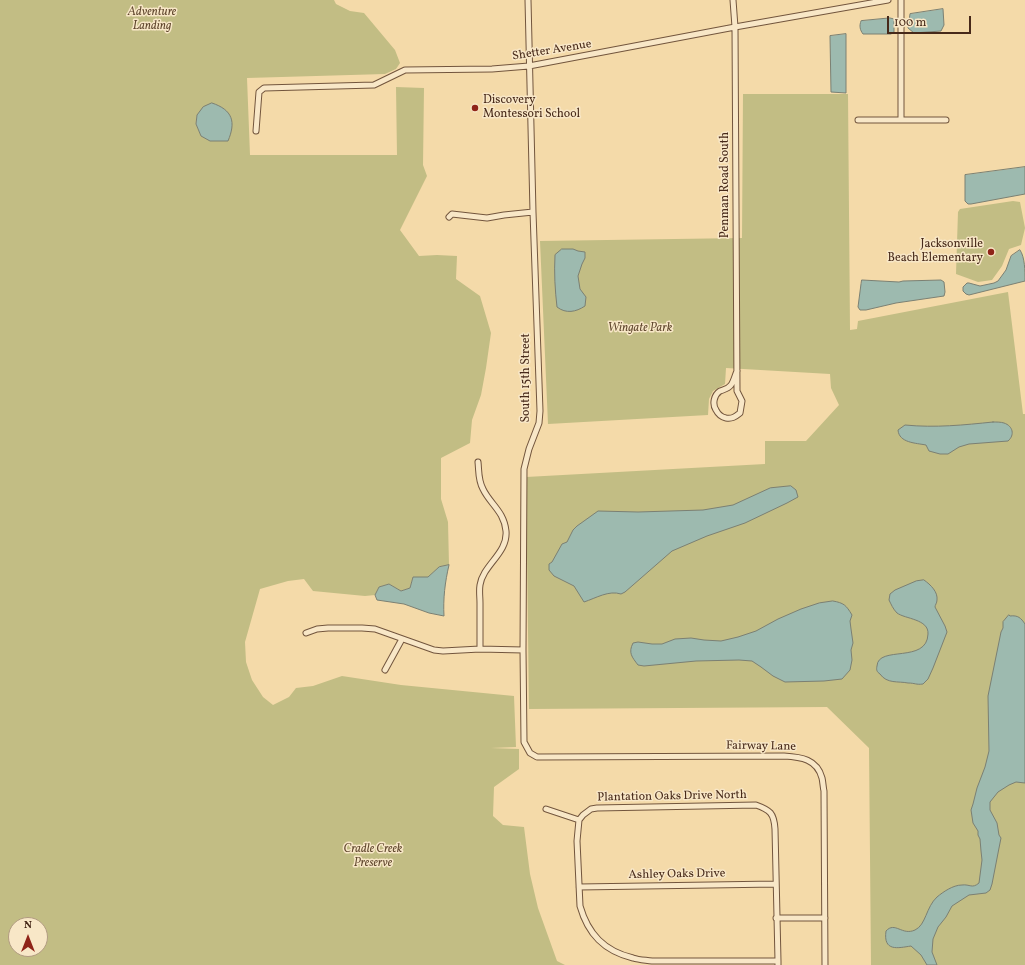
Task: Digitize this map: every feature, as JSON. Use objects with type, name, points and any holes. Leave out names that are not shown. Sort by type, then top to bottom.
[{"type":"street","name":"South 15th Street","points":[[528,0],[540,411],[539,423],[529,448],[524,469],[524,742],[529,752]]},
{"type":"street","name":"Penman Road South","points":[[733,0],[735,27],[737,371],[737,391],[742,401],[740,413],[732,418],[723,417],[715,408],[714,401],[716,395],[726,390],[732,383],[737,371]]},
{"type":"street","name":"Shetter Avenue","points":[[256,131],[260,92],[264,88],[374,85],[405,70],[485,69],[529,66],[888,0]]},
{"type":"street","points":[[901,0],[901,120]]},
{"type":"street","points":[[858,120],[946,120]]},
{"type":"street","points":[[449,217],[452,214],[487,218],[533,212]]},
{"type":"street","points":[[726,390],[736,392],[740,396]]},
{"type":"street","points":[[478,462],[479,479],[482,487],[486,495],[499,511],[506,532],[503,546],[487,569],[480,585],[480,649]]},
{"type":"street","points":[[306,633],[317,629],[375,629],[442,652],[480,649],[523,650]]},
{"type":"street","points":[[385,670],[402,639]]},
{"type":"street","name":"Fairway Lane","points":[[529,752],[537,757],[784,756],[810,760],[818,768],[822,778],[824,791],[825,965]]},
{"type":"street","name":"Plantation Oaks Drive North","points":[[579,820],[591,809],[598,808],[756,805],[768,810],[774,820],[776,884]]},
{"type":"street","points":[[546,809],[579,820],[577,841],[580,906],[583,917],[600,942],[617,952],[634,959],[701,963],[778,963],[776,884]]},
{"type":"street","name":"Ashley Oaks Drive","points":[[579,887],[776,884]]},
{"type":"street","points":[[776,918],[825,918]]},
{"type":"green space","points":[[0,0],[334,0],[336,4],[350,11],[364,13],[395,50],[400,63],[396,69],[385,74],[247,78],[250,155],[397,155],[396,87],[424,88],[423,165],[427,176],[400,230],[419,256],[457,256],[456,279],[480,296],[491,333],[481,395],[472,420],[470,443],[441,458],[441,499],[448,522],[449,565],[439,567],[428,577],[413,577],[410,588],[401,591],[389,584],[379,587],[375,595],[365,596],[313,591],[304,579],[288,581],[260,589],[245,642],[246,662],[252,680],[263,697],[273,705],[289,697],[296,688],[313,686],[342,676],[401,685],[514,696],[516,747],[491,748],[519,749],[519,769],[494,787],[493,816],[503,825],[524,827],[530,874],[538,908],[557,961],[565,965],[0,965]],"holes":[[[197,115],[232,131],[201,136],[196,124]]]},
{"type":"green space","name":"Wingate Park","points":[[743,94],[848,94],[850,330],[857,329],[858,321],[1008,292],[1023,414],[1025,414],[1025,965],[871,965],[869,748],[827,707],[529,709],[526,477],[765,464],[765,441],[806,441],[839,405],[831,388],[830,374],[726,368],[725,384],[713,391],[709,399],[708,415],[548,424],[540,241],[742,238]]},
{"type":"green space","name":"Jacksonville Beach Elementary","points":[[1013,201],[1020,202],[1025,228],[1021,245],[1009,249],[1002,266],[992,280],[978,282],[956,274],[958,212],[960,209]]},
{"type":"shaded area","points":[[943,9],[944,25],[941,31],[914,33],[908,28],[910,14]]},
{"type":"shaded area","points":[[890,18],[894,19],[894,32],[891,34],[863,34],[861,31],[861,21]]},
{"type":"shaded area","points":[[846,34],[846,93],[831,92],[830,36]]},
{"type":"shaded area","points":[[212,103],[224,109],[231,118],[232,128],[228,141],[210,141],[201,136],[196,124],[197,115],[203,107]]},
{"type":"shaded area","points":[[1025,167],[1025,194],[971,204],[968,204],[965,201],[965,175]]},
{"type":"shaded area","points":[[562,249],[573,249],[585,252],[585,258],[578,276],[580,289],[586,297],[585,306],[575,311],[564,311],[557,307],[555,255]]},
{"type":"shaded area","points":[[1020,250],[1024,260],[1025,281],[969,295],[963,291],[963,287],[967,283],[980,286],[998,281],[1006,270],[1011,256]]},
{"type":"shaded area","points":[[862,280],[899,282],[941,280],[944,282],[945,292],[944,296],[860,310],[858,307]]},
{"type":"shaded area","points":[[993,422],[1007,424],[1011,428],[1012,436],[1008,441],[969,444],[959,447],[948,454],[940,454],[929,451],[926,445],[909,442],[901,438],[898,430],[905,425],[938,426]]},
{"type":"shaded area","points":[[791,486],[796,490],[798,497],[745,523],[707,536],[672,551],[621,594],[607,594],[584,602],[574,586],[554,576],[549,570],[549,564],[552,562],[562,544],[567,542],[573,530],[598,511],[638,512],[703,510],[733,505],[770,488]]},
{"type":"shaded area","points":[[449,565],[446,578],[444,616],[429,613],[404,604],[377,600],[375,595],[379,587],[389,584],[401,591],[410,588],[413,577],[428,577],[439,567]]},
{"type":"shaded area","points":[[924,580],[935,591],[937,600],[935,607],[947,632],[928,679],[923,684],[889,681],[877,671],[879,660],[885,656],[912,652],[920,649],[926,643],[928,634],[925,625],[921,622],[897,613],[889,600],[890,594],[895,590],[916,581]]},
{"type":"shaded area","points":[[833,601],[844,605],[852,615],[850,621],[853,643],[851,650],[852,660],[850,670],[842,679],[785,682],[773,676],[752,661],[739,660],[696,661],[644,666],[638,665],[631,655],[633,643],[662,644],[675,639],[691,638],[721,641],[756,631],[801,609],[819,603]]},
{"type":"shaded area","points":[[1009,615],[1019,617],[1025,624],[1025,783],[1016,782],[1009,785],[998,792],[990,802],[990,810],[997,823],[1001,838],[990,890],[986,893],[969,895],[952,906],[938,927],[933,939],[932,952],[937,965],[927,965],[921,955],[911,946],[897,948],[889,946],[886,938],[886,931],[892,927],[906,931],[919,928],[933,901],[942,893],[955,886],[973,886],[979,883],[982,860],[980,839],[978,831],[973,823],[971,810],[989,751],[988,696],[1003,622]]},
{"type":"place","name":"Discovery Montessori School","points":[[475,108]]},
{"type":"place","name":"Jacksonville Beach Elementary","points":[[991,252]]},
{"type":"park label","name":"Adventure Landing","points":[[152,20]]},
{"type":"park label","name":"Cradle Creek Preserve","points":[[373,857]]}]
